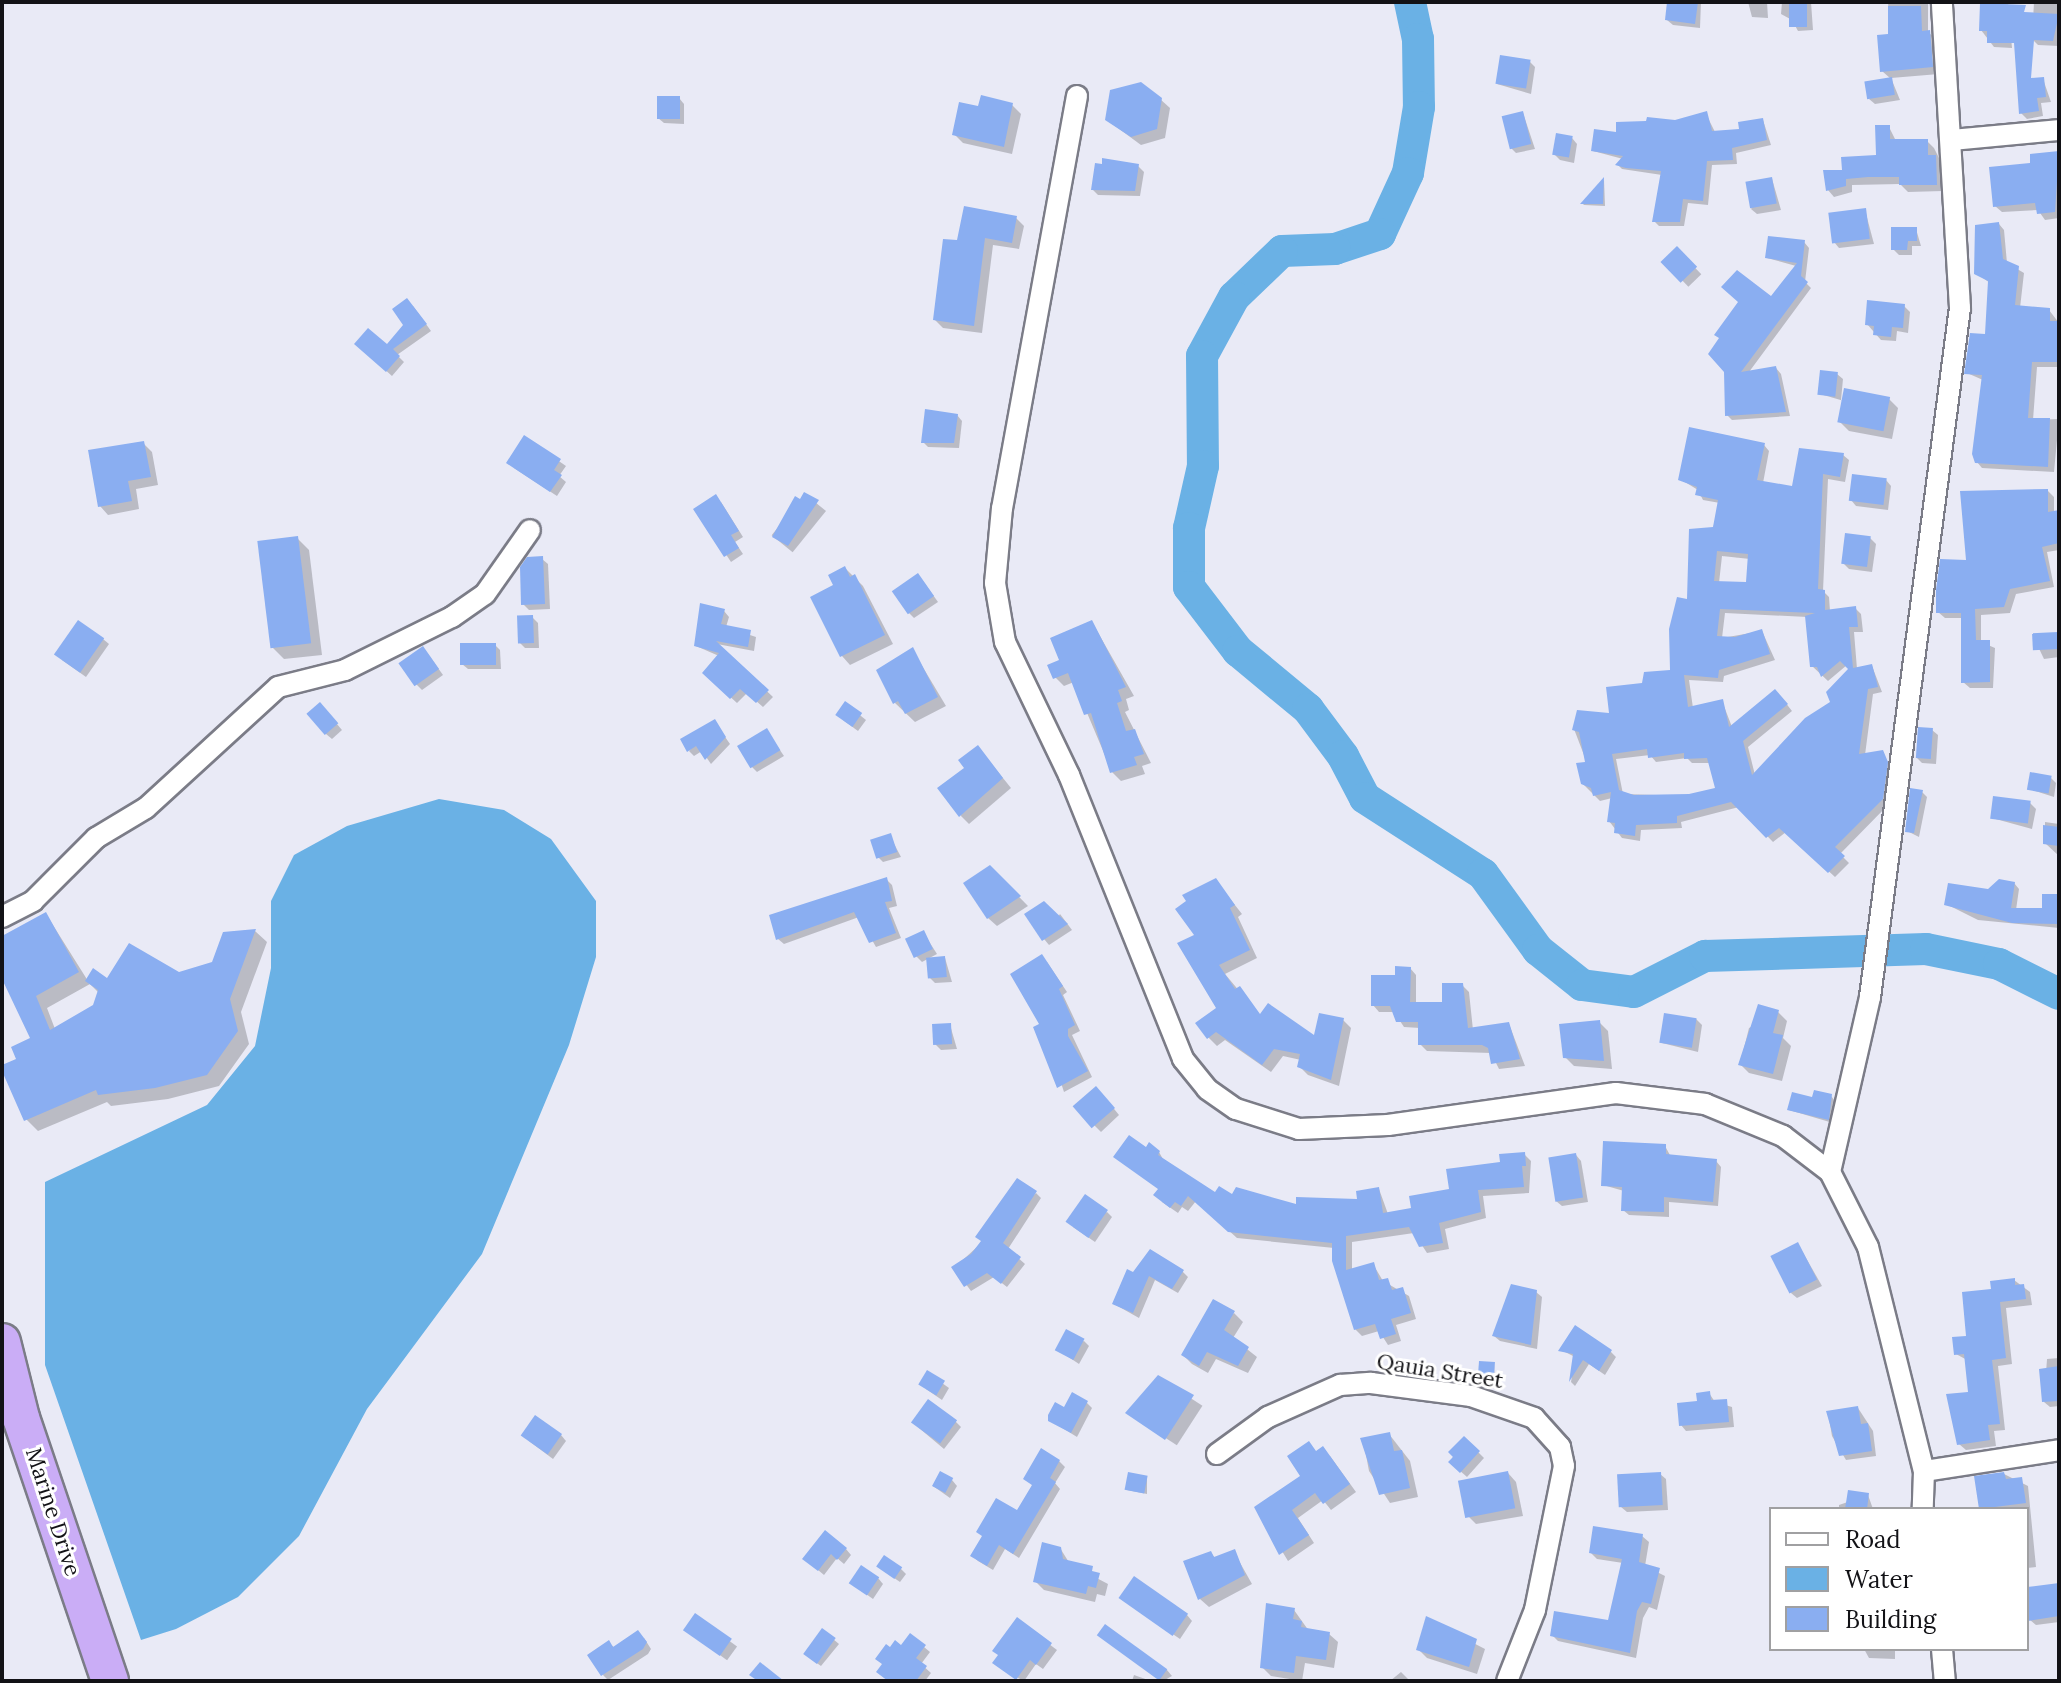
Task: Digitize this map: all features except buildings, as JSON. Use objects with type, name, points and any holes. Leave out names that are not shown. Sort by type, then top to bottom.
[{"type":"highway","name":"Marine Drive","points":[[2,1342],[21,1418],[110,1681]]},
{"type":"street","points":[[1830,1172],[1870,997],[1960,308],[1942,2]]},
{"type":"street","points":[[1077,96],[1002,508],[997,605],[1005,642],[1069,775],[1172,1040],[1192,1073],[1236,1109],[1299,1129],[1388,1125],[1616,1093],[1674,1098],[1758,1123],[1830,1172],[1868,1247],[1924,1471],[1923,1507]]},
{"type":"street","points":[[1951,140],[2059,130]]},
{"type":"street","points":[[2,917],[33,901],[96,838],[146,808],[278,687],[345,670],[452,617],[485,594],[530,530]]},
{"type":"street","name":"Qauia Street","points":[[1217,1454],[1268,1417],[1340,1385],[1371,1383],[1471,1396],[1534,1418],[1560,1447],[1564,1466],[1535,1610],[1507,1681]]},
{"type":"street","points":[[1924,1471],[2059,1450]]},
{"type":"street","points":[[1942,1651],[1945,1681]]},
{"type":"water","points":[[439,799],[504,810],[551,839],[596,901],[596,957],[569,1045],[482,1254],[367,1409],[299,1536],[238,1597],[176,1629],[141,1640],[45,1365],[45,1182],[207,1105],[255,1046],[271,968],[271,901],[294,855],[347,826]]},
{"type":"waterway","points":[[1410,2],[1418,39],[1419,107],[1408,173],[1380,234],[1335,249],[1282,251],[1234,297],[1202,356],[1203,466],[1189,528],[1189,587],[1238,651],[1308,709],[1343,756],[1365,798],[1483,874],[1538,950],[1582,985],[1634,992],[1705,956],[1926,949],[1999,964],[2059,994]]}]
